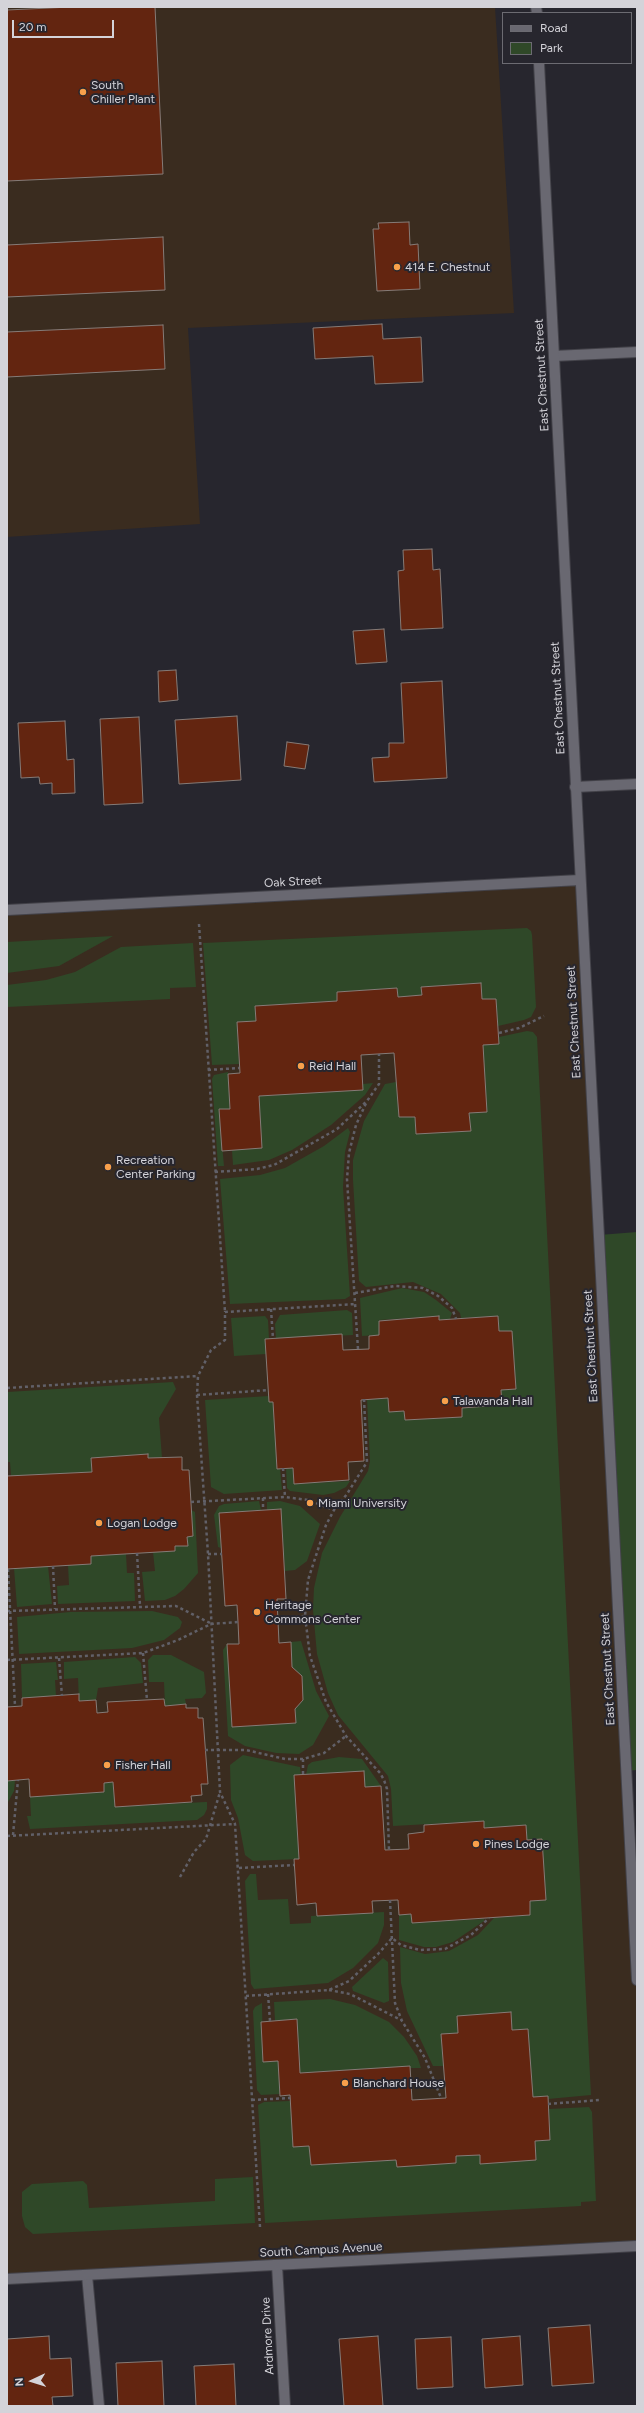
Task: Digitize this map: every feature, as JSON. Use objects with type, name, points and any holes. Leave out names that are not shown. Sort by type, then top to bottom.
[{"type":"street","name":"East Chestnut Street","points":[[539,64],[637,1980]]},
{"type":"street","points":[[554,356],[637,352]]},
{"type":"street","points":[[575,787],[637,784]]},
{"type":"street","name":"Oak Street","points":[[7,910],[580,880]]},
{"type":"street","name":"South Campus Avenue","points":[[7,2279],[637,2246]]},
{"type":"street","name":"Ardmore Drive","points":[[277,2265],[285,2406]]},
{"type":"street","points":[[87,2275],[99,2406]]},
{"type":"path","points":[[180,1877],[194,1852],[206,1839],[220,1792],[208,1554],[197,1395],[198,1376],[211,1350],[225,1340],[198,900]]},
{"type":"path","points":[[499,1033],[520,1028],[544,1016]]},
{"type":"path","points":[[358,1349],[347,1179],[349,1153],[356,1125],[367,1101],[379,1084],[380,1054]]},
{"type":"path","points":[[208,1070],[239,1068]]},
{"type":"path","points":[[215,1172],[257,1169],[284,1160],[337,1129],[367,1101]]},
{"type":"path","points":[[355,1293],[394,1286],[410,1285],[423,1288],[438,1296],[452,1308],[456,1319]]},
{"type":"path","points":[[224,1312],[356,1304]]},
{"type":"path","points":[[271,1309],[274,1339]]},
{"type":"path","points":[[7,1388],[198,1376]]},
{"type":"path","points":[[197,1395],[269,1390]]},
{"type":"path","points":[[364,1399],[367,1462],[347,1494],[334,1510],[315,1554],[308,1580],[305,1616],[310,1656],[326,1702],[346,1736],[380,1773],[384,1780],[387,1789],[389,1850]]},
{"type":"path","points":[[283,1468],[285,1497]]},
{"type":"path","points":[[191,1502],[285,1497],[308,1500],[334,1510]]},
{"type":"path","points":[[263,1498],[263,1510]]},
{"type":"path","points":[[137,1553],[140,1606]]},
{"type":"path","points":[[208,1554],[222,1554]]},
{"type":"path","points":[[53,1566],[55,1609]]},
{"type":"path","points":[[8,1569],[8,1611],[15,1706]]},
{"type":"path","points":[[8,1611],[176,1606],[211,1624]]},
{"type":"path","points":[[278,1619],[305,1616]]},
{"type":"path","points":[[7,1660],[143,1653],[178,1640],[211,1624],[238,1622]]},
{"type":"path","points":[[143,1653],[147,1700]]},
{"type":"path","points":[[59,1658],[62,1696]]},
{"type":"path","points":[[205,1750],[246,1750],[285,1760],[303,1759],[324,1753],[346,1736]]},
{"type":"path","points":[[303,1759],[303,1774]]},
{"type":"path","points":[[13,1835],[18,1780]]},
{"type":"path","points":[[220,1792],[235,1824],[239,1868],[260,2227]]},
{"type":"path","points":[[7,1836],[235,1824]]},
{"type":"path","points":[[239,1868],[294,1865]]},
{"type":"path","points":[[390,1900],[395,2003],[402,2021],[425,2058],[441,2098]]},
{"type":"path","points":[[392,1938],[402,1945],[420,1950],[446,1949],[471,1936],[489,1918]]},
{"type":"path","points":[[329,1990],[349,1981],[378,1954],[392,1938]]},
{"type":"path","points":[[246,1996],[329,1990],[350,1994],[402,2021]]},
{"type":"path","points":[[268,1994],[270,2021]]},
{"type":"path","points":[[252,2100],[290,2098]]},
{"type":"path","points":[[548,2104],[600,2100]]},
{"type":"shaded area","points":[[7,7],[495,7],[514,313],[188,328],[200,524],[7,537]]},
{"type":"shaded area","name":"Miami University","points":[[580,880],[637,1980],[637,2246],[7,2279],[7,910]]},
{"type":"green space","points":[[527,928],[531,931],[532,935],[536,1007],[531,1017],[498,1026],[496,999],[482,999],[481,983],[421,987],[422,995],[398,997],[397,988],[337,992],[337,1001],[255,1006],[256,1021],[237,1022],[239,1064],[212,1065],[203,943]]},
{"type":"green space","points":[[113,936],[59,966],[7,973],[7,942]]},
{"type":"green space","points":[[193,943],[196,987],[170,988],[170,999],[7,1007],[7,985],[46,980],[75,972],[121,947]]},
{"type":"green space","points":[[527,1031],[533,1032],[537,1037],[591,2095],[548,2099],[547,2096],[533,2097],[528,2029],[512,2030],[511,2012],[457,2016],[458,2033],[441,2034],[443,2066],[433,2066],[407,2011],[401,1983],[400,1947],[425,1954],[449,1951],[478,1935],[494,1918],[530,1915],[530,1901],[546,1900],[542,1839],[527,1840],[526,1825],[484,1828],[483,1821],[393,1826],[391,1789],[388,1776],[338,1715],[328,1693],[317,1654],[313,1610],[314,1588],[322,1553],[340,1517],[368,1471],[370,1461],[367,1399],[388,1398],[389,1412],[404,1411],[405,1420],[462,1417],[462,1408],[502,1405],[501,1390],[516,1389],[512,1331],[499,1331],[498,1316],[461,1318],[460,1313],[441,1294],[413,1282],[366,1287],[359,1281],[353,1160],[364,1121],[385,1084],[396,1082],[399,1117],[415,1117],[416,1134],[470,1131],[469,1113],[487,1112],[483,1045],[499,1044],[499,1037]]},
{"type":"green space","points":[[228,1072],[230,1109],[219,1110],[224,1166],[218,1166],[212,1079],[214,1075]]},
{"type":"green space","points":[[373,1083],[365,1095],[331,1125],[292,1150],[269,1160],[233,1165],[232,1150],[262,1148],[259,1096],[363,1090],[363,1084]]},
{"type":"green space","points":[[348,1128],[350,1132],[345,1152],[343,1187],[350,1296],[345,1299],[230,1304],[220,1179],[260,1175],[285,1168],[324,1146]]},
{"type":"green space","points":[[637,1232],[637,1770],[626,1771],[599,1235]]},
{"type":"green space","points":[[402,1288],[424,1292],[452,1313],[450,1319],[439,1320],[438,1316],[379,1320],[379,1335],[362,1336],[360,1298]]},
{"type":"green space","points":[[347,1310],[352,1313],[353,1335],[276,1339],[275,1324],[280,1315]]},
{"type":"green space","points":[[265,1316],[268,1320],[269,1339],[265,1340],[266,1354],[234,1356],[231,1318]]},
{"type":"green space","points":[[173,1382],[176,1389],[159,1418],[162,1458],[148,1458],[147,1454],[91,1458],[92,1472],[11,1476],[10,1462],[7,1462],[7,1392]]},
{"type":"green space","points":[[269,1396],[269,1402],[273,1402],[277,1468],[280,1468],[282,1490],[224,1494],[211,1487],[205,1400]]},
{"type":"green space","points":[[286,1468],[293,1468],[294,1484],[350,1481],[346,1487],[334,1493],[323,1495],[290,1491],[287,1488]]},
{"type":"green space","points":[[259,1501],[261,1510],[219,1513],[221,1548],[218,1547],[214,1515],[219,1506],[224,1504]]},
{"type":"green space","points":[[280,1501],[300,1506],[320,1524],[307,1561],[295,1570],[285,1571],[281,1510],[267,1510],[267,1502]]},
{"type":"green space","points":[[191,1510],[195,1512],[198,1573],[184,1589],[175,1596],[165,1600],[145,1601],[142,1572],[155,1571],[153,1552],[175,1551],[175,1546],[187,1546],[187,1537],[193,1536]]},
{"type":"green space","points":[[126,1554],[127,1573],[134,1573],[135,1601],[58,1604],[57,1586],[69,1585],[68,1565],[91,1564],[91,1556]]},
{"type":"green space","points":[[48,1566],[52,1604],[17,1607],[14,1568]]},
{"type":"green space","points":[[152,1611],[178,1617],[182,1622],[180,1628],[164,1640],[132,1648],[19,1654],[17,1617],[70,1612]]},
{"type":"green space","points":[[301,1641],[316,1691],[329,1716],[313,1745],[299,1754],[276,1753],[245,1746],[228,1736],[223,1650],[227,1644],[232,1727],[296,1723],[295,1709],[303,1700],[302,1676],[292,1667],[291,1642]]},
{"type":"green space","points":[[153,1655],[171,1655],[204,1672],[206,1693],[202,1698],[185,1699],[186,1704],[165,1706],[164,1682],[149,1682],[148,1660]]},
{"type":"green space","points":[[135,1657],[141,1663],[143,1683],[98,1688],[96,1700],[79,1701],[78,1678],[64,1679],[64,1662]]},
{"type":"green space","points":[[56,1662],[58,1680],[55,1680],[56,1696],[22,1698],[21,1664]]},
{"type":"green space","points":[[243,1755],[300,1767],[301,1775],[294,1775],[299,1859],[253,1861],[245,1855],[238,1818],[231,1800],[230,1765]]},
{"type":"green space","points":[[339,1757],[362,1759],[381,1786],[365,1787],[306,1775],[308,1765],[312,1762]]},
{"type":"green space","points":[[15,1780],[14,1791],[7,1804],[7,1781]]},
{"type":"green space","points":[[113,1782],[115,1807],[207,1802],[207,1809],[204,1815],[197,1820],[30,1829],[27,1816],[31,1816],[30,1797],[104,1792],[104,1783]]},
{"type":"green space","points":[[250,1874],[256,1874],[258,1900],[288,1899],[290,1924],[311,1923],[311,1916],[384,1912],[384,1925],[378,1943],[353,1968],[328,1983],[254,1989],[251,1984],[245,1881]]},
{"type":"green space","points":[[411,1914],[412,1923],[484,1919],[484,1921],[453,1942],[436,1947],[424,1947],[399,1940],[399,1915]]},
{"type":"green space","points":[[383,1958],[388,1962],[389,1998],[389,2001],[384,2003],[353,1991],[352,1987]]},
{"type":"green space","points":[[330,1999],[355,2005],[389,2022],[404,2037],[417,2056],[421,2068],[410,2068],[410,2066],[300,2073],[296,2019],[275,2021],[274,2002]]},
{"type":"green space","points":[[262,2003],[263,2061],[278,2061],[280,2094],[261,2095],[257,2090],[253,2011],[255,2007]]},
{"type":"green space","points":[[290,2101],[309,2146],[311,2165],[396,2160],[397,2167],[456,2163],[456,2156],[480,2155],[481,2164],[536,2160],[535,2141],[550,2140],[549,2109],[589,2107],[592,2112],[596,2201],[581,2202],[581,2206],[265,2223],[258,2105],[264,2102]]},
{"type":"green space","points":[[253,2177],[255,2223],[33,2234],[25,2227],[22,2216],[22,2192],[32,2184],[83,2181],[87,2185],[89,2208],[215,2201],[215,2179]]},
{"type":"building","name":"South Chiller Plant","points":[[71,7],[155,7],[163,174],[7,181],[7,10]]},
{"type":"building","name":"414 E. Chestnut","points":[[409,222],[410,245],[418,244],[420,289],[377,291],[373,229],[379,229],[378,223]]},
{"type":"building","points":[[163,237],[165,290],[7,297],[7,245]]},
{"type":"building","points":[[382,324],[383,339],[421,337],[423,382],[375,384],[373,356],[315,359],[313,328]]},
{"type":"building","points":[[163,325],[165,369],[7,377],[7,332]]},
{"type":"building","points":[[432,549],[433,570],[440,569],[443,628],[401,630],[398,571],[404,570],[403,550]]},
{"type":"building","points":[[384,629],[387,662],[356,664],[353,631]]},
{"type":"building","points":[[176,670],[178,700],[159,702],[158,671]]},
{"type":"building","points":[[442,681],[447,778],[374,782],[372,758],[389,757],[389,743],[404,743],[401,683]]},
{"type":"building","points":[[237,716],[241,780],[179,784],[175,720]]},
{"type":"building","points":[[139,717],[143,803],[104,805],[100,719]]},
{"type":"building","points":[[65,721],[67,760],[74,759],[75,793],[52,794],[52,783],[40,784],[39,777],[21,778],[18,723]]},
{"type":"building","points":[[287,742],[309,745],[305,769],[284,766]]},
{"type":"building","name":"Reid Hall","points":[[481,983],[482,999],[496,999],[499,1044],[483,1045],[487,1112],[469,1113],[471,1131],[416,1134],[415,1117],[399,1117],[394,1053],[361,1055],[363,1090],[259,1096],[262,1148],[222,1151],[219,1109],[230,1109],[228,1074],[240,1073],[237,1022],[256,1021],[255,1006],[337,1001],[337,992],[397,988],[398,997],[422,995],[421,987]]},
{"type":"building","name":"Talawanda Hall","points":[[439,1316],[439,1320],[498,1316],[499,1331],[512,1331],[516,1389],[501,1390],[502,1405],[462,1408],[462,1417],[405,1420],[404,1411],[389,1412],[388,1398],[361,1400],[364,1461],[348,1462],[349,1480],[294,1484],[293,1468],[277,1469],[273,1402],[269,1402],[265,1339],[342,1334],[343,1350],[369,1349],[369,1336],[379,1335],[379,1321]]},
{"type":"building","name":"Logan Lodge","points":[[148,1454],[148,1458],[182,1457],[182,1470],[189,1470],[193,1536],[187,1537],[188,1546],[175,1546],[175,1551],[91,1556],[91,1564],[7,1569],[7,1476],[92,1472],[91,1458]]},
{"type":"building","name":"Heritage Commons Center","points":[[281,1509],[286,1599],[277,1599],[279,1643],[291,1642],[292,1667],[302,1676],[303,1700],[295,1709],[296,1723],[232,1727],[227,1644],[239,1644],[237,1605],[225,1606],[219,1513]]},
{"type":"building","name":"Fisher Hall","points":[[79,1694],[79,1701],[96,1700],[97,1713],[108,1712],[107,1702],[164,1699],[165,1706],[186,1704],[186,1708],[198,1708],[198,1718],[203,1718],[208,1784],[201,1784],[202,1795],[191,1796],[192,1802],[115,1807],[113,1782],[104,1783],[104,1792],[30,1797],[29,1779],[7,1781],[7,1707],[22,1706],[22,1698]]},
{"type":"building","name":"Pines Lodge","points":[[364,1771],[365,1787],[381,1786],[385,1850],[409,1849],[408,1834],[424,1832],[424,1825],[484,1821],[484,1828],[526,1825],[527,1840],[542,1839],[546,1900],[530,1901],[530,1915],[412,1923],[411,1914],[399,1915],[398,1900],[372,1901],[373,1913],[317,1916],[316,1903],[297,1905],[294,1859],[299,1859],[294,1775]]},
{"type":"building","name":"Blanchard House","points":[[511,2012],[512,2030],[528,2029],[533,2097],[548,2096],[550,2140],[535,2141],[536,2160],[480,2164],[480,2155],[456,2156],[456,2163],[397,2167],[396,2160],[311,2165],[309,2146],[293,2147],[290,2095],[280,2096],[278,2061],[263,2062],[261,2022],[297,2019],[300,2073],[410,2066],[412,2100],[446,2098],[441,2034],[458,2033],[457,2016]]},
{"type":"building","points":[[590,2325],[594,2383],[552,2386],[548,2328]]},
{"type":"building","points":[[49,2336],[50,2359],[71,2358],[73,2396],[52,2397],[53,2406],[7,2406],[7,2339]]},
{"type":"building","points":[[378,2336],[383,2406],[344,2406],[339,2339]]},
{"type":"building","points":[[520,2336],[523,2385],[485,2388],[482,2339]]},
{"type":"building","points":[[451,2337],[453,2387],[417,2389],[415,2339]]},
{"type":"building","points":[[162,2361],[164,2406],[118,2406],[116,2363]]},
{"type":"building","points":[[234,2364],[236,2406],[196,2406],[194,2366]]},
{"type":"place","name":"South Chiller Plant","points":[[83,92]]},
{"type":"place","name":"414 E. Chestnut","points":[[397,267]]},
{"type":"place","name":"Reid Hall","points":[[301,1066]]},
{"type":"place","name":"Recreation Center Parking","points":[[108,1167]]},
{"type":"place","name":"Talawanda Hall","points":[[445,1401]]},
{"type":"place","name":"Miami University","points":[[310,1503]]},
{"type":"place","name":"Logan Lodge","points":[[99,1523]]},
{"type":"place","name":"Heritage Commons Center","points":[[257,1612]]},
{"type":"place","name":"Fisher Hall","points":[[107,1765]]},
{"type":"place","name":"Pines Lodge","points":[[476,1844]]},
{"type":"place","name":"Blanchard House","points":[[345,2083]]}]
